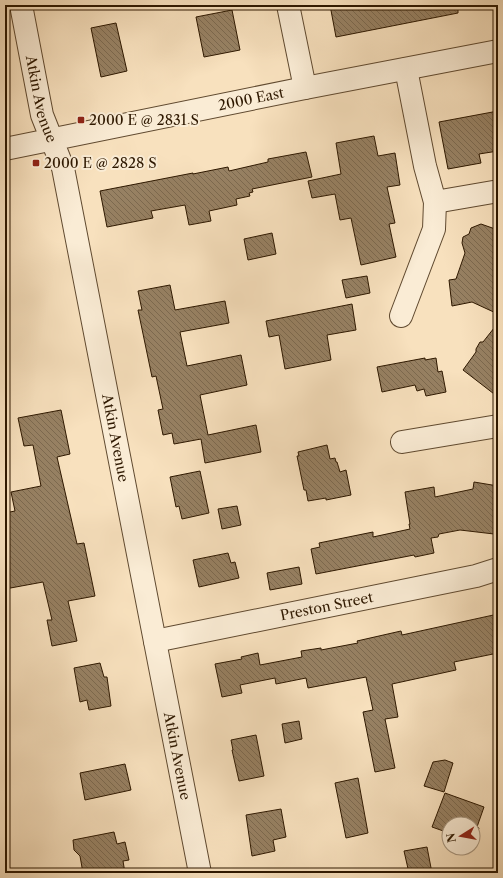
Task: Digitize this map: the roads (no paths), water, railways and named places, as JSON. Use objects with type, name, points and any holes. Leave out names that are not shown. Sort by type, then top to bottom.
[{"type":"street","name":"Atkin Avenue","points":[[21,5],[42,115],[63,168],[200,873]]},
{"type":"street","points":[[288,5],[305,88]]},
{"type":"street","name":"2000 East","points":[[5,149],[305,88],[498,51]]},
{"type":"street","points":[[401,316],[434,229],[435,202],[425,166],[406,69]]},
{"type":"street","points":[[435,202],[498,192]]},
{"type":"street","points":[[402,442],[498,426]]},
{"type":"street","name":"Preston Street","points":[[155,641],[476,576],[498,569]]},
{"type":"place","name":"2000 E @ 2831 S","points":[[81,120]]},
{"type":"place","name":"2000 E @ 2828 S","points":[[36,163]]}]
